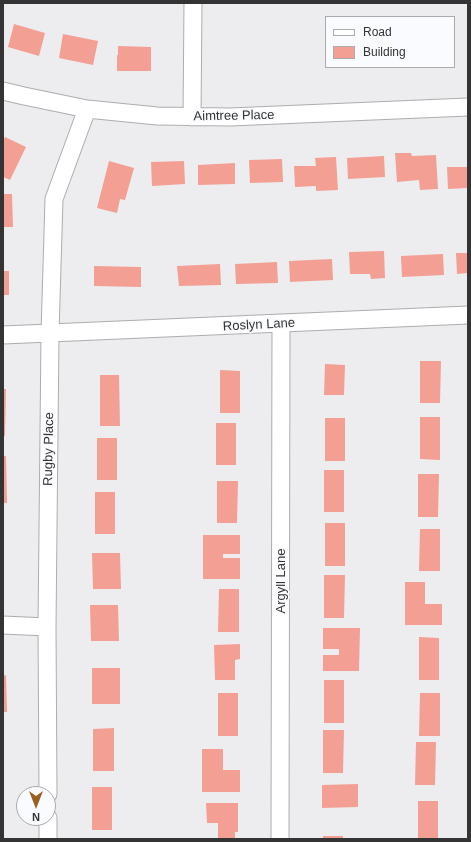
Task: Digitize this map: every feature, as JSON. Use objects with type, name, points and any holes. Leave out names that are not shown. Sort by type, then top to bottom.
[{"type":"street","points":[[192,117],[193,3]]},
{"type":"street","name":"Aimtree Place","points":[[3,91],[87,109],[157,116],[230,117],[468,107]]},
{"type":"street","name":"Rugby Place","points":[[48,786],[47,627],[50,334],[54,199],[87,109]]},
{"type":"street","name":"Roslyn Lane","points":[[3,335],[468,315]]},
{"type":"street","name":"Argyll Lane","points":[[280,839],[281,324]]},
{"type":"street","points":[[3,625],[47,627]]},
{"type":"street","points":[[48,826],[48,839]]},
{"type":"building","points":[[14,24],[45,33],[39,56],[8,47]]},
{"type":"building","points":[[63,34],[98,41],[93,65],[59,58]]},
{"type":"building","points":[[118,46],[151,47],[151,71],[117,71],[117,55],[143,56],[118,55]]},
{"type":"building","points":[[5,137],[26,147],[10,180],[3,177],[3,141]]},
{"type":"building","points":[[395,153],[411,153],[412,156],[436,155],[438,189],[420,190],[419,180],[397,182]]},
{"type":"building","points":[[384,156],[385,177],[348,179],[347,158]]},
{"type":"building","points":[[336,157],[338,190],[316,191],[316,186],[295,187],[294,166],[316,166],[315,158]]},
{"type":"building","points":[[282,159],[283,182],[250,183],[249,160]]},
{"type":"building","points":[[109,161],[134,168],[125,200],[120,199],[117,213],[97,208]]},
{"type":"building","points":[[184,161],[185,184],[152,186],[151,162]]},
{"type":"building","points":[[235,163],[235,184],[198,185],[198,165]]},
{"type":"building","points":[[447,167],[468,167],[468,188],[448,189]]},
{"type":"building","points":[[3,194],[12,194],[13,227],[3,227]]},
{"type":"building","points":[[384,251],[385,278],[371,279],[370,274],[350,274],[349,252]]},
{"type":"building","points":[[456,253],[468,253],[468,273],[457,274]]},
{"type":"building","points":[[443,254],[444,275],[402,277],[401,256]]},
{"type":"building","points":[[332,259],[333,280],[290,282],[289,261]]},
{"type":"building","points":[[277,262],[278,283],[236,284],[235,264]]},
{"type":"building","points":[[220,264],[221,285],[179,286],[177,266]]},
{"type":"building","points":[[94,266],[141,267],[141,287],[94,286]]},
{"type":"building","points":[[3,271],[9,271],[9,295],[3,295]]},
{"type":"building","points":[[420,361],[441,361],[440,403],[420,403]]},
{"type":"building","points":[[325,364],[345,365],[344,395],[324,395]]},
{"type":"building","points":[[220,370],[240,371],[240,413],[220,413]]},
{"type":"building","points":[[100,375],[119,375],[120,426],[100,426]]},
{"type":"building","points":[[3,389],[6,389],[5,436],[3,436]]},
{"type":"building","points":[[420,417],[440,417],[440,460],[420,459]]},
{"type":"building","points":[[325,418],[345,418],[345,461],[325,461]]},
{"type":"building","points":[[216,423],[236,423],[236,465],[216,465]]},
{"type":"building","points":[[97,438],[117,438],[117,480],[97,480]]},
{"type":"building","points":[[3,456],[6,456],[7,503],[3,503]]},
{"type":"building","points":[[324,470],[344,470],[344,512],[324,512]]},
{"type":"building","points":[[418,474],[439,474],[438,517],[418,517]]},
{"type":"building","points":[[217,481],[238,481],[237,523],[217,523]]},
{"type":"building","points":[[95,492],[115,492],[115,534],[95,534]]},
{"type":"building","points":[[325,523],[345,523],[345,566],[325,566]]},
{"type":"building","points":[[420,529],[440,529],[440,571],[419,571]]},
{"type":"building","points":[[203,535],[240,535],[240,554],[223,554],[223,558],[240,558],[240,579],[203,579]]},
{"type":"building","points":[[92,553],[120,553],[121,589],[93,589]]},
{"type":"building","points":[[324,575],[345,575],[344,618],[324,618]]},
{"type":"building","points":[[405,582],[425,582],[425,604],[442,604],[442,625],[405,625]]},
{"type":"building","points":[[219,589],[239,589],[239,632],[218,632]]},
{"type":"building","points":[[90,605],[118,605],[119,641],[91,641]]},
{"type":"building","points":[[323,628],[360,628],[359,671],[323,671],[323,655],[339,655],[339,649],[323,649]]},
{"type":"building","points":[[419,637],[439,638],[439,680],[419,680]]},
{"type":"building","points":[[240,644],[240,659],[235,660],[235,680],[215,680],[214,645]]},
{"type":"building","points":[[92,668],[120,668],[120,704],[92,704]]},
{"type":"building","points":[[6,675],[7,712],[3,712],[3,676]]},
{"type":"building","points":[[324,680],[344,680],[344,723],[324,723]]},
{"type":"building","points":[[218,693],[238,693],[238,736],[218,736]]},
{"type":"building","points":[[420,693],[440,693],[440,736],[419,736]]},
{"type":"building","points":[[114,728],[114,771],[93,771],[93,729]]},
{"type":"building","points":[[323,730],[344,730],[343,773],[323,773]]},
{"type":"building","points":[[416,742],[436,742],[435,785],[415,785]]},
{"type":"building","points":[[202,749],[223,749],[223,770],[240,770],[240,792],[202,792]]},
{"type":"building","points":[[358,784],[358,807],[322,808],[322,785]]},
{"type":"building","points":[[92,787],[112,787],[112,830],[92,830]]},
{"type":"building","points":[[418,801],[438,801],[438,839],[418,839]]},
{"type":"building","points":[[206,803],[238,803],[238,832],[235,832],[235,839],[218,839],[218,823],[207,823]]},
{"type":"building","points":[[323,836],[343,836],[343,839],[323,839]]}]
